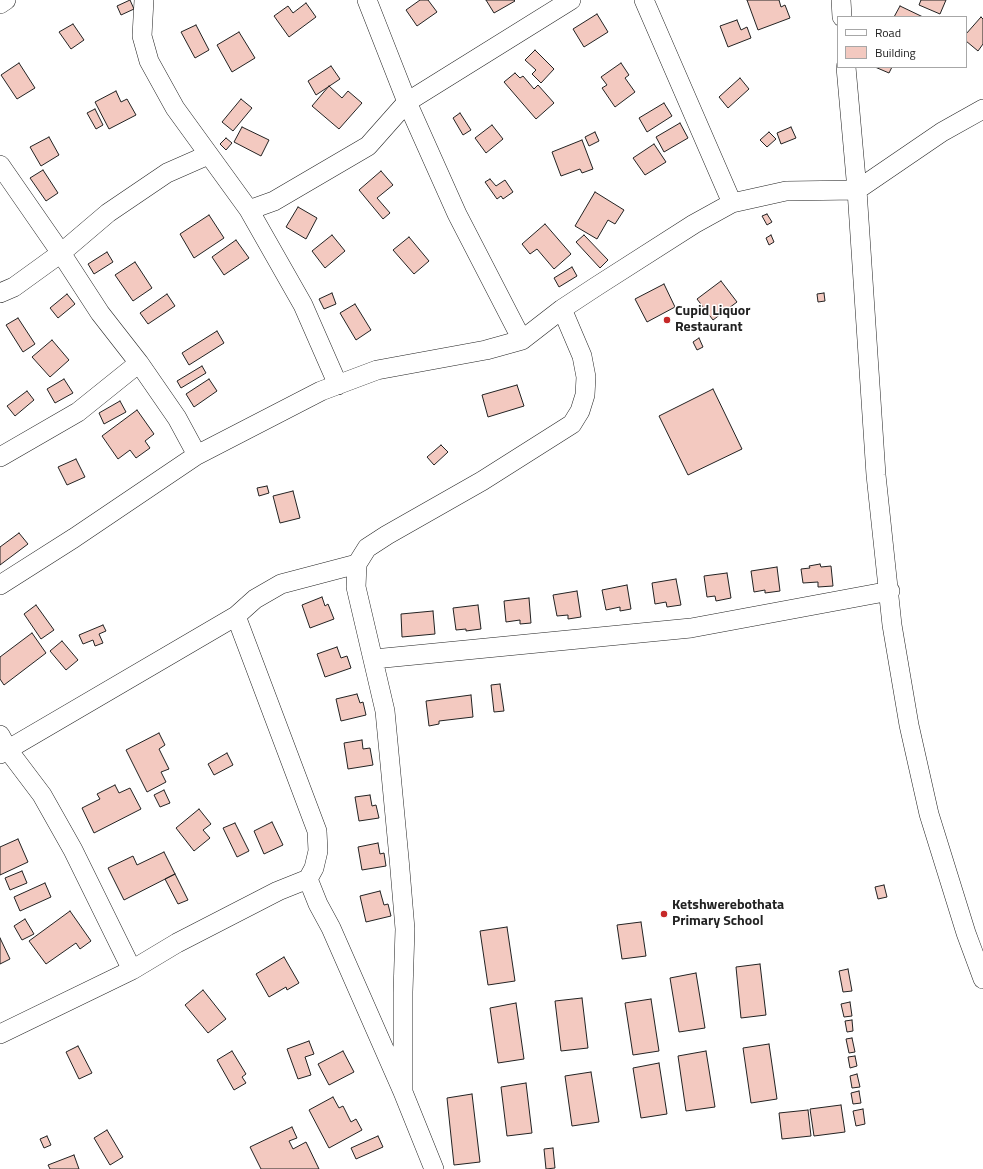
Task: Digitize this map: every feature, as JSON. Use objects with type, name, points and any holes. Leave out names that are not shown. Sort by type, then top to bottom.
[{"type":"street","points":[[0,4],[6,0]]},
{"type":"street","points":[[144,0],[142,36],[149,61],[175,108],[249,210],[303,305],[338,385]]},
{"type":"street","points":[[367,0],[407,102],[457,214],[522,340]]},
{"type":"street","points":[[249,210],[274,201],[368,146],[407,102],[571,0]]},
{"type":"street","points":[[644,0],[732,203]]},
{"type":"street","points":[[840,0],[842,16]]},
{"type":"street","points":[[846,68],[858,190],[876,475],[890,591],[892,625],[909,725],[929,814],[966,933],[983,979]]},
{"type":"street","points":[[0,585],[74,538],[197,455],[320,391],[377,370],[486,350],[522,340],[562,309],[694,224],[732,203],[786,191],[858,190],[942,132],[983,109]]},
{"type":"street","points":[[0,293],[14,287],[61,253],[108,213],[168,173],[208,155]]},
{"type":"street","points":[[0,165],[61,253],[100,313],[139,363],[177,418],[197,455]]},
{"type":"street","points":[[403,1092],[402,992],[405,929],[384,711],[374,659],[356,587],[357,564],[367,548],[386,534],[482,481],[572,424],[580,410],[585,395],[586,377],[582,356],[562,309]]},
{"type":"street","points":[[0,457],[78,412],[139,363]]},
{"type":"street","points":[[132,970],[104,910],[42,795],[3,746],[236,616],[255,599],[281,584],[357,564]]},
{"type":"street","points":[[374,659],[691,628],[890,591]]},
{"type":"street","points":[[0,1034],[132,970],[177,943],[278,891],[308,879],[314,868],[318,851],[317,831],[236,616]]},
{"type":"street","points":[[308,879],[403,1092],[434,1169]]},
{"type":"building","points":[[130,0],[134,9],[121,15],[117,6]]},
{"type":"building","points":[[420,0],[428,0],[437,12],[417,26],[406,10]]},
{"type":"building","points":[[486,0],[514,0],[515,1],[494,13]]},
{"type":"building","points":[[747,0],[779,0],[781,7],[785,5],[790,18],[758,30]]},
{"type":"building","points":[[921,0],[946,0],[940,14],[919,5]]},
{"type":"building","points":[[306,3],[316,17],[289,37],[274,16],[288,6],[293,13]]},
{"type":"building","points":[[900,6],[921,16],[895,16]]},
{"type":"building","points":[[597,14],[608,32],[584,47],[573,29]]},
{"type":"building","points":[[981,17],[983,19],[983,44],[978,51],[967,42],[967,33]]},
{"type":"building","points":[[737,20],[741,30],[747,27],[751,38],[728,47],[720,26]]},
{"type":"building","points":[[73,24],[84,40],[71,49],[59,32]]},
{"type":"building","points":[[196,25],[209,50],[195,58],[181,32]]},
{"type":"building","points":[[239,32],[255,58],[232,72],[217,45]]},
{"type":"building","points":[[535,50],[554,69],[541,83],[532,74],[536,70],[525,60]]},
{"type":"building","points":[[19,63],[35,88],[17,99],[1,75]]},
{"type":"building","points":[[621,63],[629,75],[625,78],[635,92],[615,107],[602,88],[607,85],[601,77]]},
{"type":"building","points":[[331,66],[340,79],[316,95],[308,81]]},
{"type":"building","points":[[877,68],[892,68],[889,73]]},
{"type":"building","points":[[515,73],[520,78],[523,76],[534,89],[538,85],[554,103],[536,119],[504,82]]},
{"type":"building","points":[[740,78],[749,89],[728,108],[719,97]]},
{"type":"building","points":[[329,86],[342,98],[348,91],[362,103],[339,129],[312,106]]},
{"type":"building","points":[[116,91],[121,102],[127,99],[136,115],[109,129],[95,102]]},
{"type":"building","points":[[241,99],[252,108],[233,131],[222,122]]},
{"type":"building","points":[[664,103],[672,116],[647,132],[639,118]]},
{"type":"building","points":[[95,109],[103,125],[96,129],[87,113]]},
{"type":"building","points":[[460,113],[471,130],[463,135],[453,118]]},
{"type":"building","points":[[680,123],[688,138],[664,152],[656,137]]},
{"type":"building","points":[[492,125],[503,139],[486,153],[475,138]]},
{"type":"building","points":[[242,127],[269,140],[261,156],[234,142]]},
{"type":"building","points":[[791,127],[796,138],[781,144],[777,133]]},
{"type":"building","points":[[595,132],[599,141],[589,146],[585,137]]},
{"type":"building","points":[[769,132],[776,139],[767,147],[760,140]]},
{"type":"building","points":[[49,137],[59,155],[41,166],[30,147]]},
{"type":"building","points":[[226,138],[232,143],[226,150],[220,144]]},
{"type":"building","points":[[582,140],[593,169],[582,173],[580,169],[561,176],[552,152]]},
{"type":"building","points":[[654,144],[666,162],[645,175],[633,158]]},
{"type":"building","points":[[43,170],[58,193],[46,201],[30,178]]},
{"type":"building","points":[[381,171],[393,185],[377,198],[390,213],[383,219],[359,190]]},
{"type":"building","points":[[490,179],[496,186],[505,180],[513,192],[503,199],[501,196],[497,199],[485,182]]},
{"type":"building","points":[[595,192],[624,210],[615,224],[608,220],[597,239],[575,226]]},
{"type":"building","points":[[298,207],[317,218],[306,239],[286,227]]},
{"type":"building","points":[[767,214],[772,222],[767,225],[762,216]]},
{"type":"building","points":[[209,215],[224,238],[194,258],[180,234]]},
{"type":"building","points":[[545,224],[571,254],[554,269],[537,249],[530,254],[522,244]]},
{"type":"building","points":[[332,235],[345,251],[325,268],[312,251]]},
{"type":"building","points":[[584,235],[608,260],[600,268],[576,242]]},
{"type":"building","points":[[771,235],[774,242],[769,245],[766,238]]},
{"type":"building","points":[[409,237],[429,261],[414,274],[393,250]]},
{"type":"building","points":[[236,240],[249,258],[224,275],[212,257]]},
{"type":"building","points":[[107,252],[113,262],[94,274],[88,264]]},
{"type":"building","points":[[135,262],[152,288],[133,301],[115,275]]},
{"type":"building","points":[[572,267],[577,276],[559,287],[554,278]]},
{"type":"building","points":[[721,281],[737,302],[713,320],[697,299]]},
{"type":"building","points":[[664,284],[675,307],[647,322],[635,299]]},
{"type":"building","points":[[332,293],[336,304],[324,309],[319,299]]},
{"type":"building","points":[[824,293],[825,301],[818,302],[817,294]]},
{"type":"building","points":[[67,294],[75,304],[58,318],[50,308]]},
{"type":"building","points":[[167,294],[175,306],[148,324],[140,313]]},
{"type":"building","points":[[355,304],[371,330],[356,340],[340,313]]},
{"type":"building","points":[[18,318],[35,344],[23,352],[6,325]]},
{"type":"building","points":[[217,331],[224,343],[189,365],[182,353]]},
{"type":"building","points":[[699,338],[703,347],[697,350],[693,342]]},
{"type":"building","points":[[52,340],[69,360],[50,377],[32,357]]},
{"type":"building","points":[[202,366],[206,373],[181,388],[177,381]]},
{"type":"building","points":[[64,379],[73,393],[55,403],[47,389]]},
{"type":"building","points":[[209,379],[217,391],[194,407],[186,394]]},
{"type":"building","points":[[517,385],[524,406],[488,417],[482,395]]},
{"type":"building","points":[[713,389],[742,449],[688,475],[659,416]]},
{"type":"building","points":[[27,391],[34,400],[15,416],[7,406]]},
{"type":"building","points":[[120,401],[126,412],[104,424],[99,413]]},
{"type":"building","points":[[137,410],[154,434],[145,441],[150,448],[136,458],[130,450],[118,459],[102,436]]},
{"type":"building","points":[[441,445],[448,452],[434,465],[427,457]]},
{"type":"building","points":[[76,459],[85,477],[67,485],[58,467]]},
{"type":"building","points":[[267,486],[269,493],[259,496],[257,488]]},
{"type":"building","points":[[293,491],[300,518],[280,523],[273,496]]},
{"type":"building","points":[[19,533],[28,544],[0,565],[0,547]]},
{"type":"building","points":[[820,564],[821,567],[831,566],[833,586],[818,587],[818,582],[803,583],[801,569],[810,568],[809,566]]},
{"type":"building","points":[[777,567],[780,591],[765,593],[765,590],[754,592],[751,571]]},
{"type":"building","points":[[727,573],[731,598],[716,601],[715,596],[707,597],[704,576]]},
{"type":"building","points":[[676,579],[681,605],[667,607],[666,602],[655,604],[652,583]]},
{"type":"building","points":[[627,585],[631,609],[620,611],[620,607],[606,610],[602,590]]},
{"type":"building","points":[[577,591],[581,617],[568,619],[568,615],[557,616],[553,595]]},
{"type":"building","points":[[322,597],[325,606],[328,604],[334,619],[310,628],[302,605]]},
{"type":"building","points":[[529,598],[531,623],[520,624],[520,620],[506,622],[504,601]]},
{"type":"building","points":[[36,605],[54,630],[41,639],[24,614]]},
{"type":"building","points":[[478,605],[481,629],[466,631],[466,629],[456,630],[453,608]]},
{"type":"building","points":[[433,611],[435,634],[402,637],[401,614]]},
{"type":"building","points":[[103,625],[106,631],[99,634],[103,643],[95,646],[93,640],[83,644],[79,635]]},
{"type":"building","points":[[32,633],[46,653],[4,685],[0,679],[0,657]]},
{"type":"building","points":[[62,641],[78,660],[66,670],[50,651]]},
{"type":"building","points":[[337,647],[341,658],[347,656],[351,668],[325,677],[317,654]]},
{"type":"building","points":[[500,684],[504,711],[494,712],[491,685]]},
{"type":"building","points":[[357,694],[360,703],[363,702],[366,715],[341,721],[336,699]]},
{"type":"building","points":[[471,695],[473,717],[439,721],[439,724],[429,726],[426,701]]},
{"type":"building","points":[[159,733],[165,745],[159,749],[169,769],[161,772],[166,782],[147,792],[126,750]]},
{"type":"building","points":[[362,740],[363,749],[370,748],[373,765],[348,769],[344,743]]},
{"type":"building","points":[[227,753],[233,765],[214,775],[208,764]]},
{"type":"building","points":[[115,785],[119,793],[130,788],[141,809],[94,833],[82,808],[100,799],[97,794]]},
{"type":"building","points":[[164,790],[170,803],[160,807],[154,795]]},
{"type":"building","points":[[370,795],[372,806],[376,805],[379,818],[359,821],[355,797]]},
{"type":"building","points":[[199,809],[211,824],[203,830],[210,838],[194,851],[176,828]]},
{"type":"building","points":[[272,822],[283,845],[264,854],[254,831]]},
{"type":"building","points":[[235,823],[249,851],[237,857],[223,828]]},
{"type":"building","points":[[18,839],[28,862],[0,875],[0,847]]},
{"type":"building","points":[[378,843],[380,854],[384,853],[386,866],[362,870],[358,847]]},
{"type":"building","points":[[164,852],[175,874],[124,900],[108,868],[133,856],[137,865]]},
{"type":"building","points":[[22,871],[27,883],[10,890],[5,878]]},
{"type":"building","points":[[175,874],[188,900],[178,904],[165,879]]},
{"type":"building","points":[[45,883],[51,897],[20,911],[14,897]]},
{"type":"building","points":[[884,885],[887,897],[878,899],[875,887]]},
{"type":"building","points":[[380,891],[384,905],[388,904],[391,916],[366,922],[360,896]]},
{"type":"building","points":[[70,911],[91,941],[80,949],[76,943],[46,964],[29,941]]},
{"type":"building","points":[[25,919],[34,934],[22,940],[14,926]]},
{"type":"building","points":[[641,922],[646,956],[622,959],[617,925]]},
{"type":"building","points":[[507,927],[515,981],[488,985],[480,931]]},
{"type":"building","points":[[0,938],[10,959],[0,964]]},
{"type":"building","points":[[284,957],[299,983],[287,990],[286,987],[269,997],[256,974]]},
{"type":"building","points":[[760,964],[766,1015],[741,1018],[736,967]]},
{"type":"building","points":[[848,969],[852,991],[843,992],[839,971]]},
{"type":"building","points":[[696,973],[705,1028],[679,1032],[670,978]]},
{"type":"building","points":[[203,990],[226,1019],[208,1033],[185,1005]]},
{"type":"building","points":[[582,998],[588,1048],[561,1051],[555,1001]]},
{"type":"building","points":[[651,999],[659,1051],[633,1055],[625,1003]]},
{"type":"building","points":[[850,1002],[852,1016],[844,1017],[841,1004]]},
{"type":"building","points":[[516,1003],[524,1059],[498,1063],[490,1008]]},
{"type":"building","points":[[852,1020],[853,1031],[847,1032],[845,1021]]},
{"type":"building","points":[[852,1038],[855,1052],[849,1053],[846,1039]]},
{"type":"building","points":[[309,1041],[314,1054],[305,1057],[311,1075],[298,1079],[287,1049]]},
{"type":"building","points":[[769,1044],[777,1099],[751,1103],[743,1048]]},
{"type":"building","points":[[78,1046],[92,1073],[79,1079],[66,1052]]},
{"type":"building","points":[[232,1051],[246,1074],[242,1077],[246,1083],[234,1090],[217,1060]]},
{"type":"building","points":[[343,1051],[354,1072],[329,1085],[318,1064]]},
{"type":"building","points":[[706,1051],[715,1107],[686,1111],[678,1056]]},
{"type":"building","points":[[855,1056],[857,1066],[850,1068],[848,1057]]},
{"type":"building","points":[[659,1063],[667,1114],[641,1118],[633,1068]]},
{"type":"building","points":[[591,1072],[599,1122],[572,1126],[565,1076]]},
{"type":"building","points":[[857,1074],[860,1087],[852,1088],[850,1076]]},
{"type":"building","points":[[526,1083],[532,1133],[507,1136],[501,1087]]},
{"type":"building","points":[[859,1091],[861,1103],[853,1104],[851,1093]]},
{"type":"building","points":[[472,1094],[480,1162],[454,1165],[447,1098]]},
{"type":"building","points":[[333,1097],[339,1108],[343,1106],[351,1122],[356,1119],[362,1130],[329,1148],[309,1110]]},
{"type":"building","points":[[841,1105],[845,1132],[814,1136],[810,1109]]},
{"type":"building","points":[[863,1109],[865,1124],[856,1126],[853,1111]]},
{"type":"building","points":[[808,1110],[811,1136],[782,1139],[779,1113]]},
{"type":"building","points":[[292,1127],[297,1138],[289,1141],[293,1149],[306,1142],[319,1169],[261,1169],[250,1147]]},
{"type":"building","points":[[107,1130],[123,1157],[110,1165],[94,1138]]},
{"type":"building","points":[[47,1136],[51,1145],[44,1148],[40,1139]]},
{"type":"building","points":[[378,1136],[383,1147],[356,1159],[351,1148]]},
{"type":"building","points":[[553,1148],[555,1168],[546,1169],[544,1149]]},
{"type":"building","points":[[74,1155],[79,1169],[50,1169],[48,1165]]},
{"type":"place","name":"Cupid Liquor Restaurant","points":[[667,320]]},
{"type":"place","name":"Ketshwerebothata Primary School","points":[[664,914]]}]
